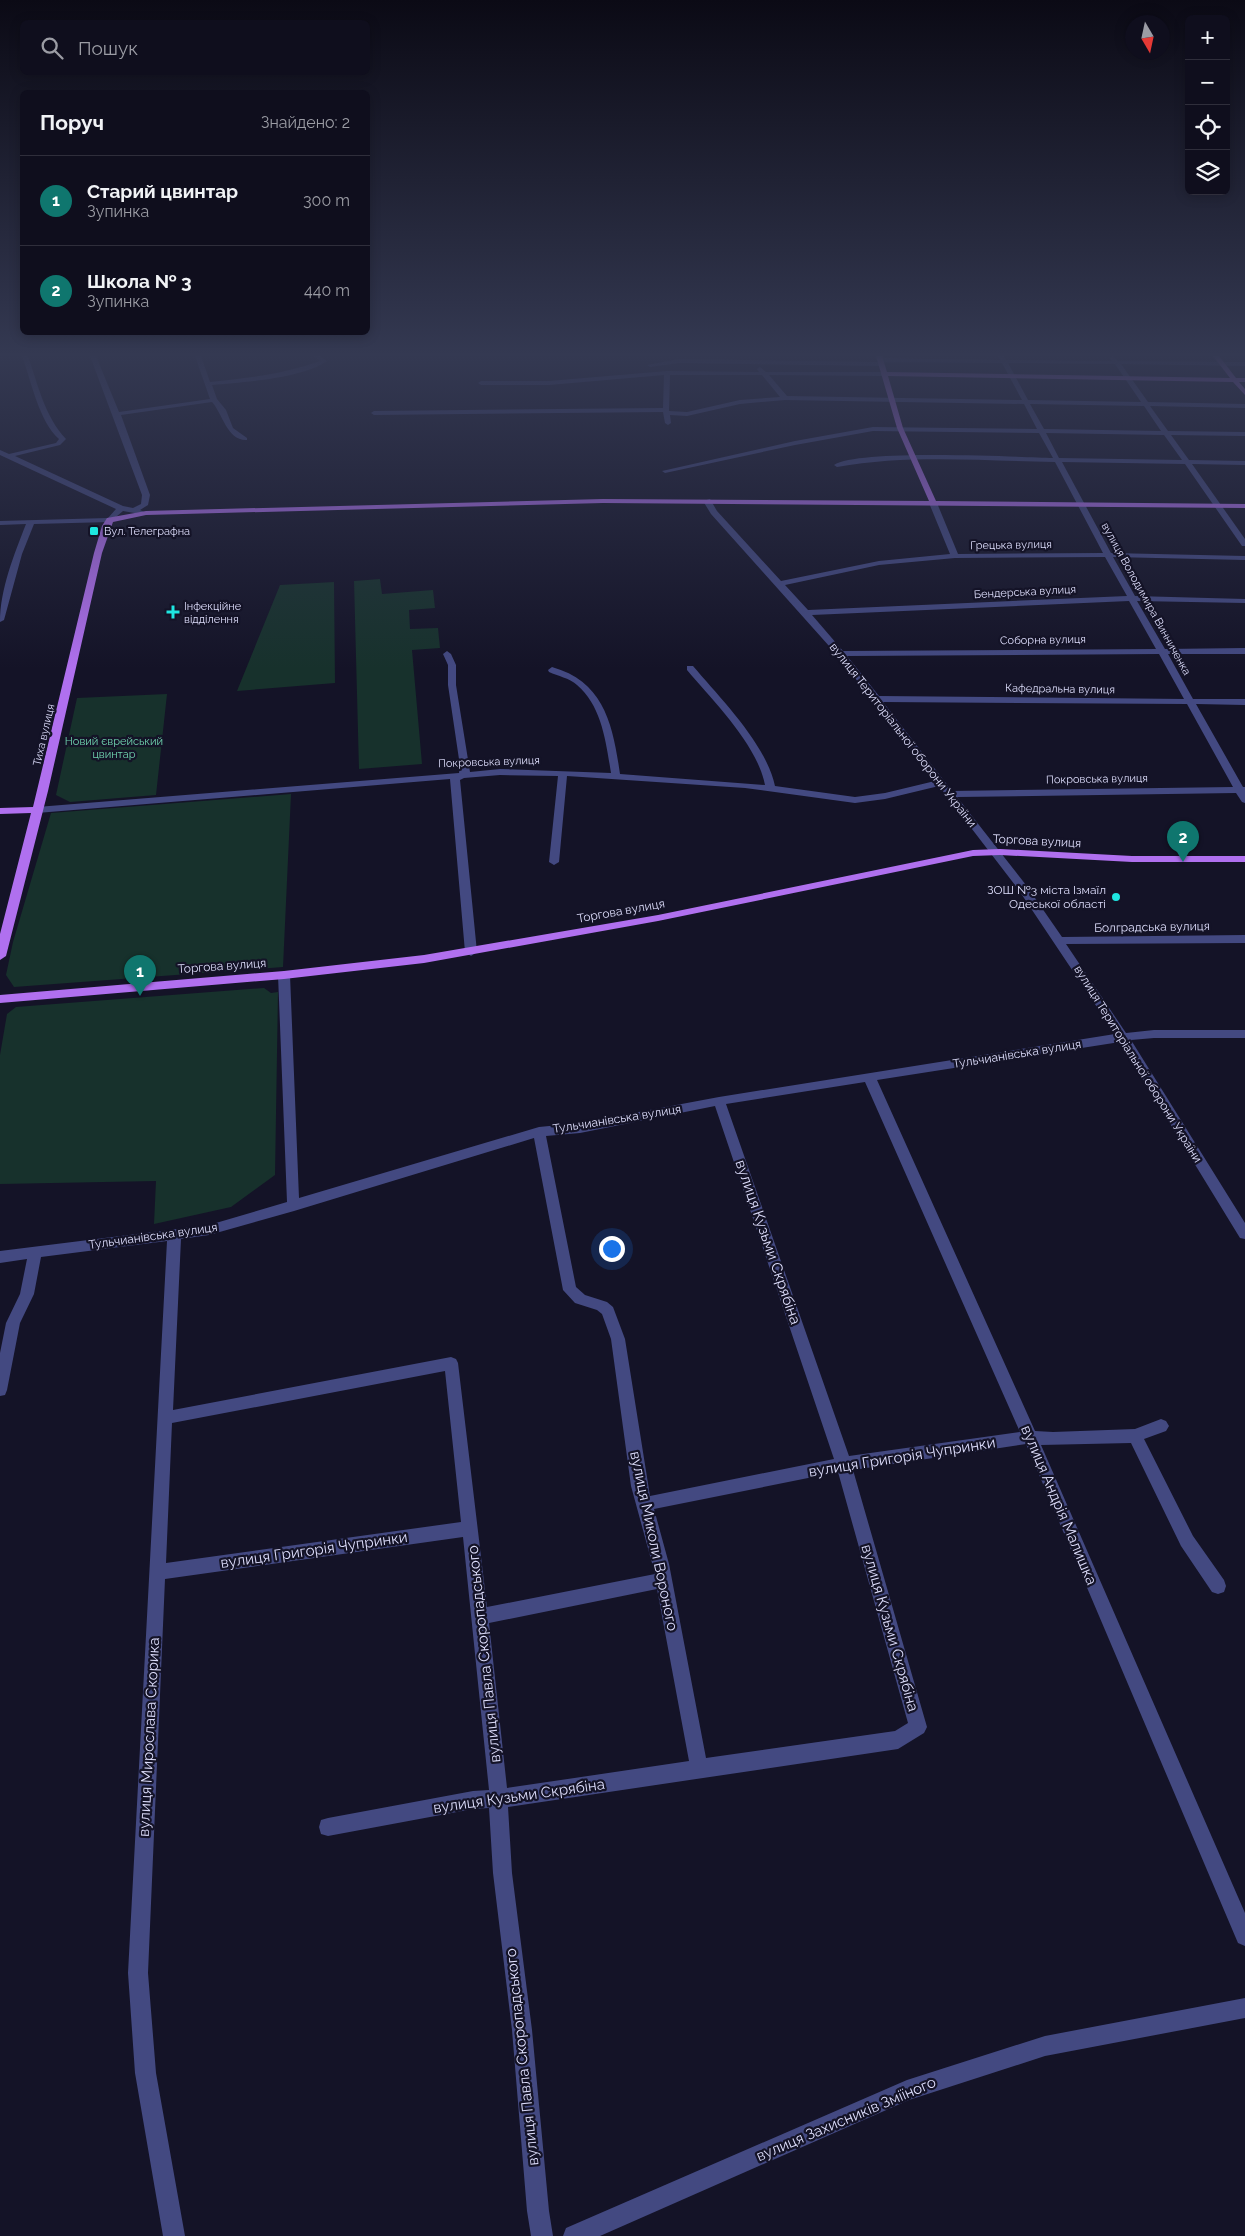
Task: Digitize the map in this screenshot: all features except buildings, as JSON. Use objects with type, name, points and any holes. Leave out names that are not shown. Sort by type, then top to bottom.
[{"type":"main road","points":[[915,460],[933,503]]},
{"type":"main road","points":[[110,520],[146,513],[555,501],[1245,506]]},
{"type":"main road","name":"Тиха вулиця","points":[[0,956],[62,712],[98,553],[106,526],[110,520]]},
{"type":"main road","points":[[0,811],[37,810]]},
{"type":"main road","name":"Торгова вулиця","points":[[0,999],[284,975],[471,952],[658,918],[962,855],[993,852],[1132,859],[1245,859]]},
{"type":"street","points":[[18,460],[121,508],[146,513]]},
{"type":"street","points":[[134,460],[146,495],[144,505],[134,511]]},
{"type":"street","points":[[665,471],[719,460]]},
{"type":"street","points":[[838,465],[863,460]]},
{"type":"street","name":"вулиця Володимира Винниченка","points":[[1057,460],[1161,650],[1242,790],[1245,800]]},
{"type":"street","points":[[1079,460],[1245,463]]},
{"type":"street","points":[[1186,462],[1245,544]]},
{"type":"street","name":"вулиця Територіальної оборони України","points":[[707,501],[714,512],[841,654],[940,784],[1022,887],[1122,1037],[1245,1234]]},
{"type":"street","points":[[933,503],[955,556]]},
{"type":"street","points":[[0,523],[110,520],[121,508]]},
{"type":"street","points":[[0,620],[18,554],[31,522]]},
{"type":"street","name":"Грецька вулиця","points":[[780,584],[879,563],[955,556],[1108,555],[1245,558]]},
{"type":"street","name":"Бендерська вулиця","points":[[806,613],[1132,598],[1245,601]]},
{"type":"street","name":"Соборна вулиця","points":[[841,654],[1161,650],[1245,651]]},
{"type":"street","points":[[447,654],[452,665],[452,679],[465,773],[455,779],[471,952]]},
{"type":"street","points":[[690,668],[753,750],[768,775],[770,787]]},
{"type":"street","points":[[552,670],[580,683],[593,699],[605,724],[616,776]]},
{"type":"street","name":"Кафедральна вулиця","points":[[875,699],[1245,702]]},
{"type":"street","name":"Покровська вулиця","points":[[37,810],[465,773],[563,773],[616,776],[770,787],[862,800],[940,784]]},
{"type":"street","points":[[554,862],[563,773]]},
{"type":"street","name":"Покровська вулиця","points":[[948,794],[1242,790]]},
{"type":"street","name":"Болградська вулиця","points":[[1059,941],[1245,939]]},
{"type":"street","points":[[284,975],[294,1206]]},
{"type":"street","name":"Тульчианівська вулиця","points":[[0,1257],[209,1230],[539,1132],[580,1128],[719,1101],[1122,1037],[1154,1034],[1245,1034]]},
{"type":"street","name":"вулиця Андрія Малишка","points":[[869,1077],[1030,1437],[1245,1936]]},
{"type":"street","name":"вулиця Кузьми Скрябіна","points":[[328,1828],[473,1800],[518,1797],[699,1768],[898,1740],[918,1727],[844,1464],[719,1101]]},
{"type":"street","name":"вулиця Миколи Вороного","points":[[539,1132],[570,1290],[580,1299],[602,1306],[608,1311],[618,1339],[633,1430],[633,1450],[644,1504],[664,1580],[699,1768]]},
{"type":"street","name":"вулиця Мирослава Скорика","points":[[174,1235],[139,1945],[138,2002],[146,2090],[174,2236]]},
{"type":"street","points":[[0,1390],[13,1324],[27,1294],[35,1253]]},
{"type":"street","name":"вулиця Павла Скоропадського","points":[[165,1418],[451,1363],[498,1778],[497,1824],[522,2029],[538,2211],[542,2236]]},
{"type":"street","name":"вулиця Григорія Чупринки","points":[[644,1504],[844,1464],[1030,1437],[1054,1439],[1135,1436],[1161,1426]]},
{"type":"street","points":[[1135,1436],[1187,1541],[1218,1586]]},
{"type":"street","name":"вулиця Григорія Чупринки","points":[[157,1572],[470,1528]]},
{"type":"street","points":[[480,1617],[664,1580]]},
{"type":"street","name":"вулиця Захисників Зміїного","points":[[574,2236],[907,2090],[1045,2046],[1245,2008]]},
{"type":"green space","points":[[380,579],[382,594],[433,590],[435,608],[409,610],[410,629],[438,628],[440,648],[412,650],[422,764],[359,769],[354,581]]},
{"type":"green space","points":[[334,582],[335,683],[237,691],[280,585]]},
{"type":"green space","name":"Новий єврейський цвинтар","points":[[167,694],[156,795],[70,802],[56,795],[77,698]]},
{"type":"green space","points":[[291,794],[283,967],[14,987],[6,975],[13,942],[51,813]]},
{"type":"green space","points":[[264,988],[271,993],[278,992],[275,1175],[231,1207],[154,1224],[156,1181],[0,1184],[0,1055],[7,1014],[16,1007]]},
{"type":"place","name":"Вул. Телеграфна","points":[[94,531]]},
{"type":"place","name":"Інфекційне відділення","points":[[173,612]]},
{"type":"place","name":"Школа № 3","points":[[1183,862]]},
{"type":"place","name":"ЗОШ №3 міста Ізмаїл Одеської області","points":[[1116,897]]},
{"type":"place","name":"Старий цвинтар","points":[[140,996]]}]
